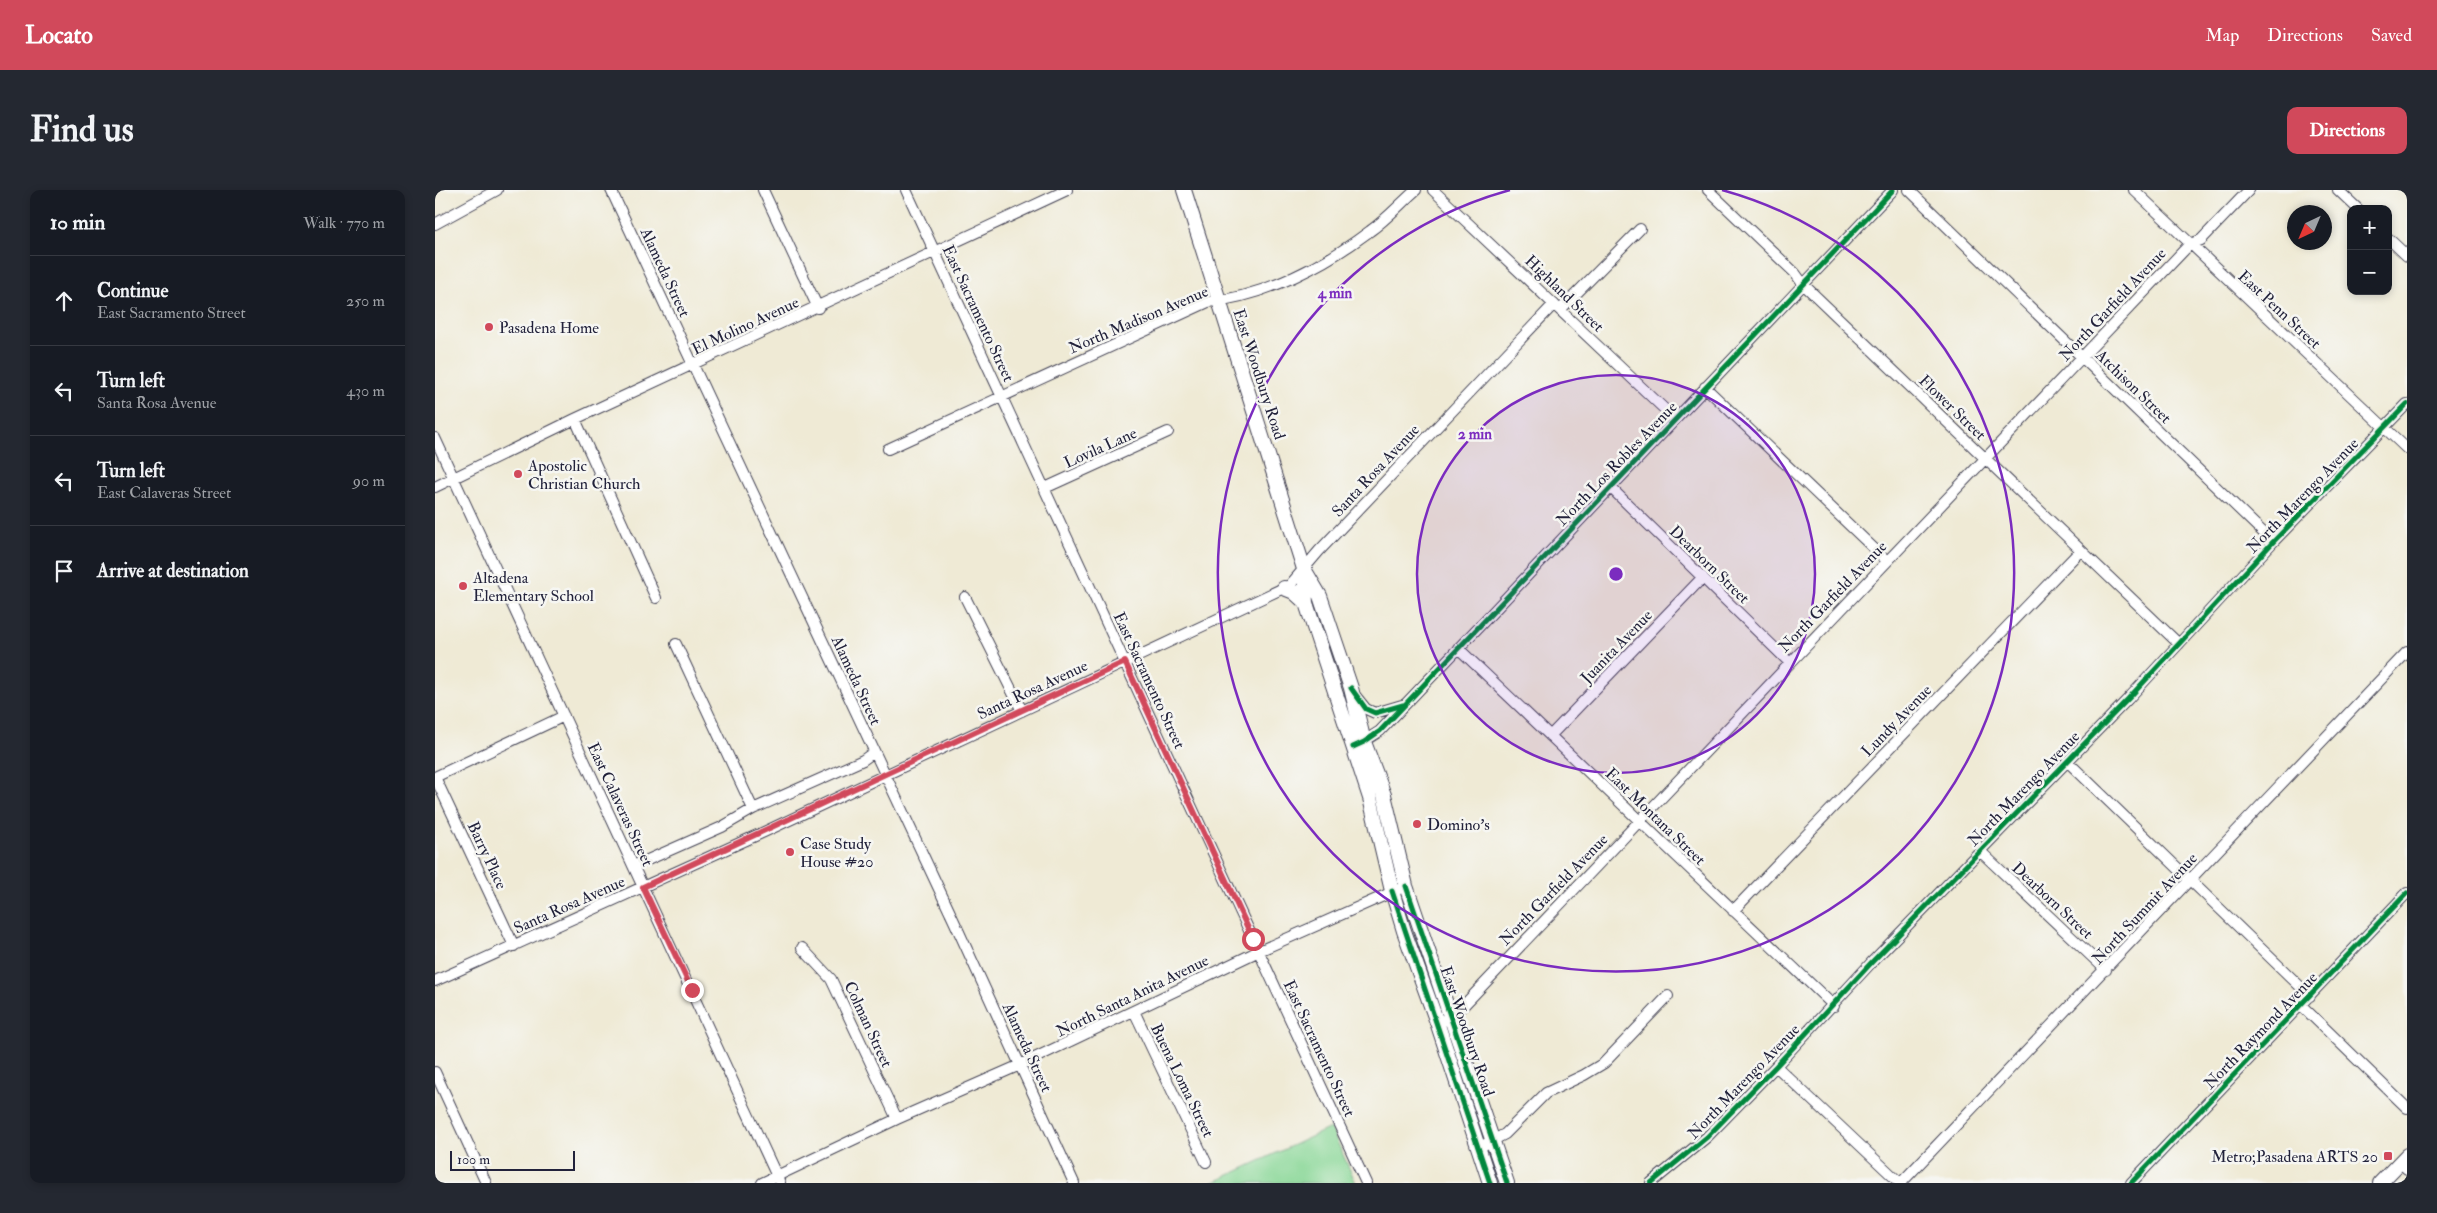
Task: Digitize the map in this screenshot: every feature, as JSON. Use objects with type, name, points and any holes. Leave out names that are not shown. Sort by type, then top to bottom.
[{"type":"main road","name":"East Woodbury Road","points":[[1184,190],[1304,569],[1306,603],[1358,744],[1507,1183]]},
{"type":"main road","name":"East Woodbury Road","points":[[1304,569],[1321,596],[1351,688],[1358,744]]},
{"type":"main road","points":[[1284,588],[1297,594],[1306,603]]},
{"type":"main road","name":"East Woodbury Road","points":[[1385,826],[1392,891],[1490,1183]]},
{"type":"main road","points":[[2380,1183],[2405,1162]]},
{"type":"street","points":[[435,224],[497,190]]},
{"type":"street","name":"Alameda Street","points":[[611,190],[1074,1183]]},
{"type":"street","points":[[763,190],[818,308]]},
{"type":"street","name":"East Sacramento Street","points":[[906,190],[1367,1183]]},
{"type":"street","name":"North Madison Avenue","points":[[888,450],[1208,302],[1274,285],[1316,266],[1371,230],[1416,190]]},
{"type":"street","name":"Highland Street","points":[[1433,190],[1675,419]]},
{"type":"street","name":"Flower Street","points":[[1708,190],[1795,273],[1803,284],[2179,644]]},
{"type":"street","name":"North Los Robles Avenue","points":[[1358,744],[1378,734],[1403,705],[1893,190]]},
{"type":"street","name":"Atchison Street","points":[[1909,190],[2273,542]]},
{"type":"street","name":"East Penn Street","points":[[2134,190],[2407,449]]},
{"type":"street","name":"North Garfield Avenue","points":[[1438,1025],[1463,1005],[2189,244],[2201,240],[2249,190]]},
{"type":"street","points":[[2338,190],[2354,205]]},
{"type":"street","name":"El Molino Avenue","points":[[435,487],[575,419],[818,308],[1064,191]]},
{"type":"street","name":"Santa Rosa Avenue","points":[[435,981],[643,887],[1290,585],[1503,355],[1640,229]]},
{"type":"street","points":[[2392,242],[2407,256]]},
{"type":"street","points":[[1705,387],[1887,561]]},
{"type":"street","name":"North Marengo Avenue","points":[[1651,1183],[1707,1137],[1776,1066],[1871,963],[2067,761],[2273,542],[2407,404]]},
{"type":"street","points":[[575,419],[656,598]]},
{"type":"street","name":"Lovila Lane","points":[[1045,488],[1168,432]]},
{"type":"street","name":"East Calaveras Street","points":[[435,438],[778,1180]]},
{"type":"street","name":"Dearborn Street","points":[[1610,487],[1789,662]]},
{"type":"street","name":"Lundy Avenue","points":[[1733,911],[2081,550]]},
{"type":"street","name":"Juanita Avenue","points":[[1550,736],[1703,578]]},
{"type":"street","points":[[965,597],[1022,711]]},
{"type":"street","points":[[676,644],[753,808]]},
{"type":"street","name":"East Montana Street","points":[[1457,648],[1833,1006]]},
{"type":"street","name":"North Summit Avenue","points":[[1900,1183],[2192,880],[2233,834],[2407,652]]},
{"type":"street","points":[[1351,688],[1366,709],[1375,713],[1403,705]]},
{"type":"street","points":[[435,777],[564,716]]},
{"type":"street","name":"Santa Rosa Avenue","points":[[634,866],[722,827],[753,808],[863,760],[874,752]]},
{"type":"street","points":[[2067,761],[2310,996]]},
{"type":"street","name":"Barry Place","points":[[435,777],[514,946]]},
{"type":"street","name":"Dearborn Street","points":[[1980,851],[2106,970]]},
{"type":"street","name":"North Santa Anita Avenue","points":[[762,1183],[778,1180],[897,1119],[1020,1065],[1259,951],[1406,886]]},
{"type":"street","name":"North Raymond Avenue","points":[[2131,1183],[2407,893]]},
{"type":"street","name":"Colman Street","points":[[802,948],[831,979],[897,1119]]},
{"type":"street","points":[[1478,1148],[1505,1134],[1546,1093],[1604,1063],[1668,996]]},
{"type":"street","points":[[2301,1006],[2407,1108]]},
{"type":"street","name":"Buena Loma Street","points":[[1133,1011],[1206,1162]]},
{"type":"street","points":[[1776,1066],[1900,1183]]},
{"type":"street","points":[[435,1072],[486,1183]]},
{"type":"green space","points":[[1330,1128],[1356,1183],[1212,1183]]},
{"type":"cycle path","points":[[1353,747],[1380,731],[1893,190]]},
{"type":"cycle path","points":[[1651,1183],[1707,1137],[1776,1066],[1871,963],[2128,699],[2273,542],[2407,404]]},
{"type":"cycle path","points":[[1351,688],[1366,709],[1375,713],[1403,705]]},
{"type":"cycle path","points":[[1406,886],[1507,1183]]},
{"type":"cycle path","points":[[1392,891],[1490,1183]]},
{"type":"cycle path","points":[[2131,1183],[2407,893]]},
{"type":"place","name":"Pasadena Home","points":[[489,327]]},
{"type":"place","name":"Apostolic Christian Church","points":[[518,474]]},
{"type":"place","name":"Altadena Elementary School","points":[[463,586]]},
{"type":"place","name":"Domino's","points":[[1417,824]]},
{"type":"place","name":"Case Study House #20","points":[[790,852]]},
{"type":"place","name":"Metro;Pasadena ARTS 20","points":[[2388,1156]]},
{"type":"route","points":[[692,990],[643,887],[1125,662],[1253,939]]}]
